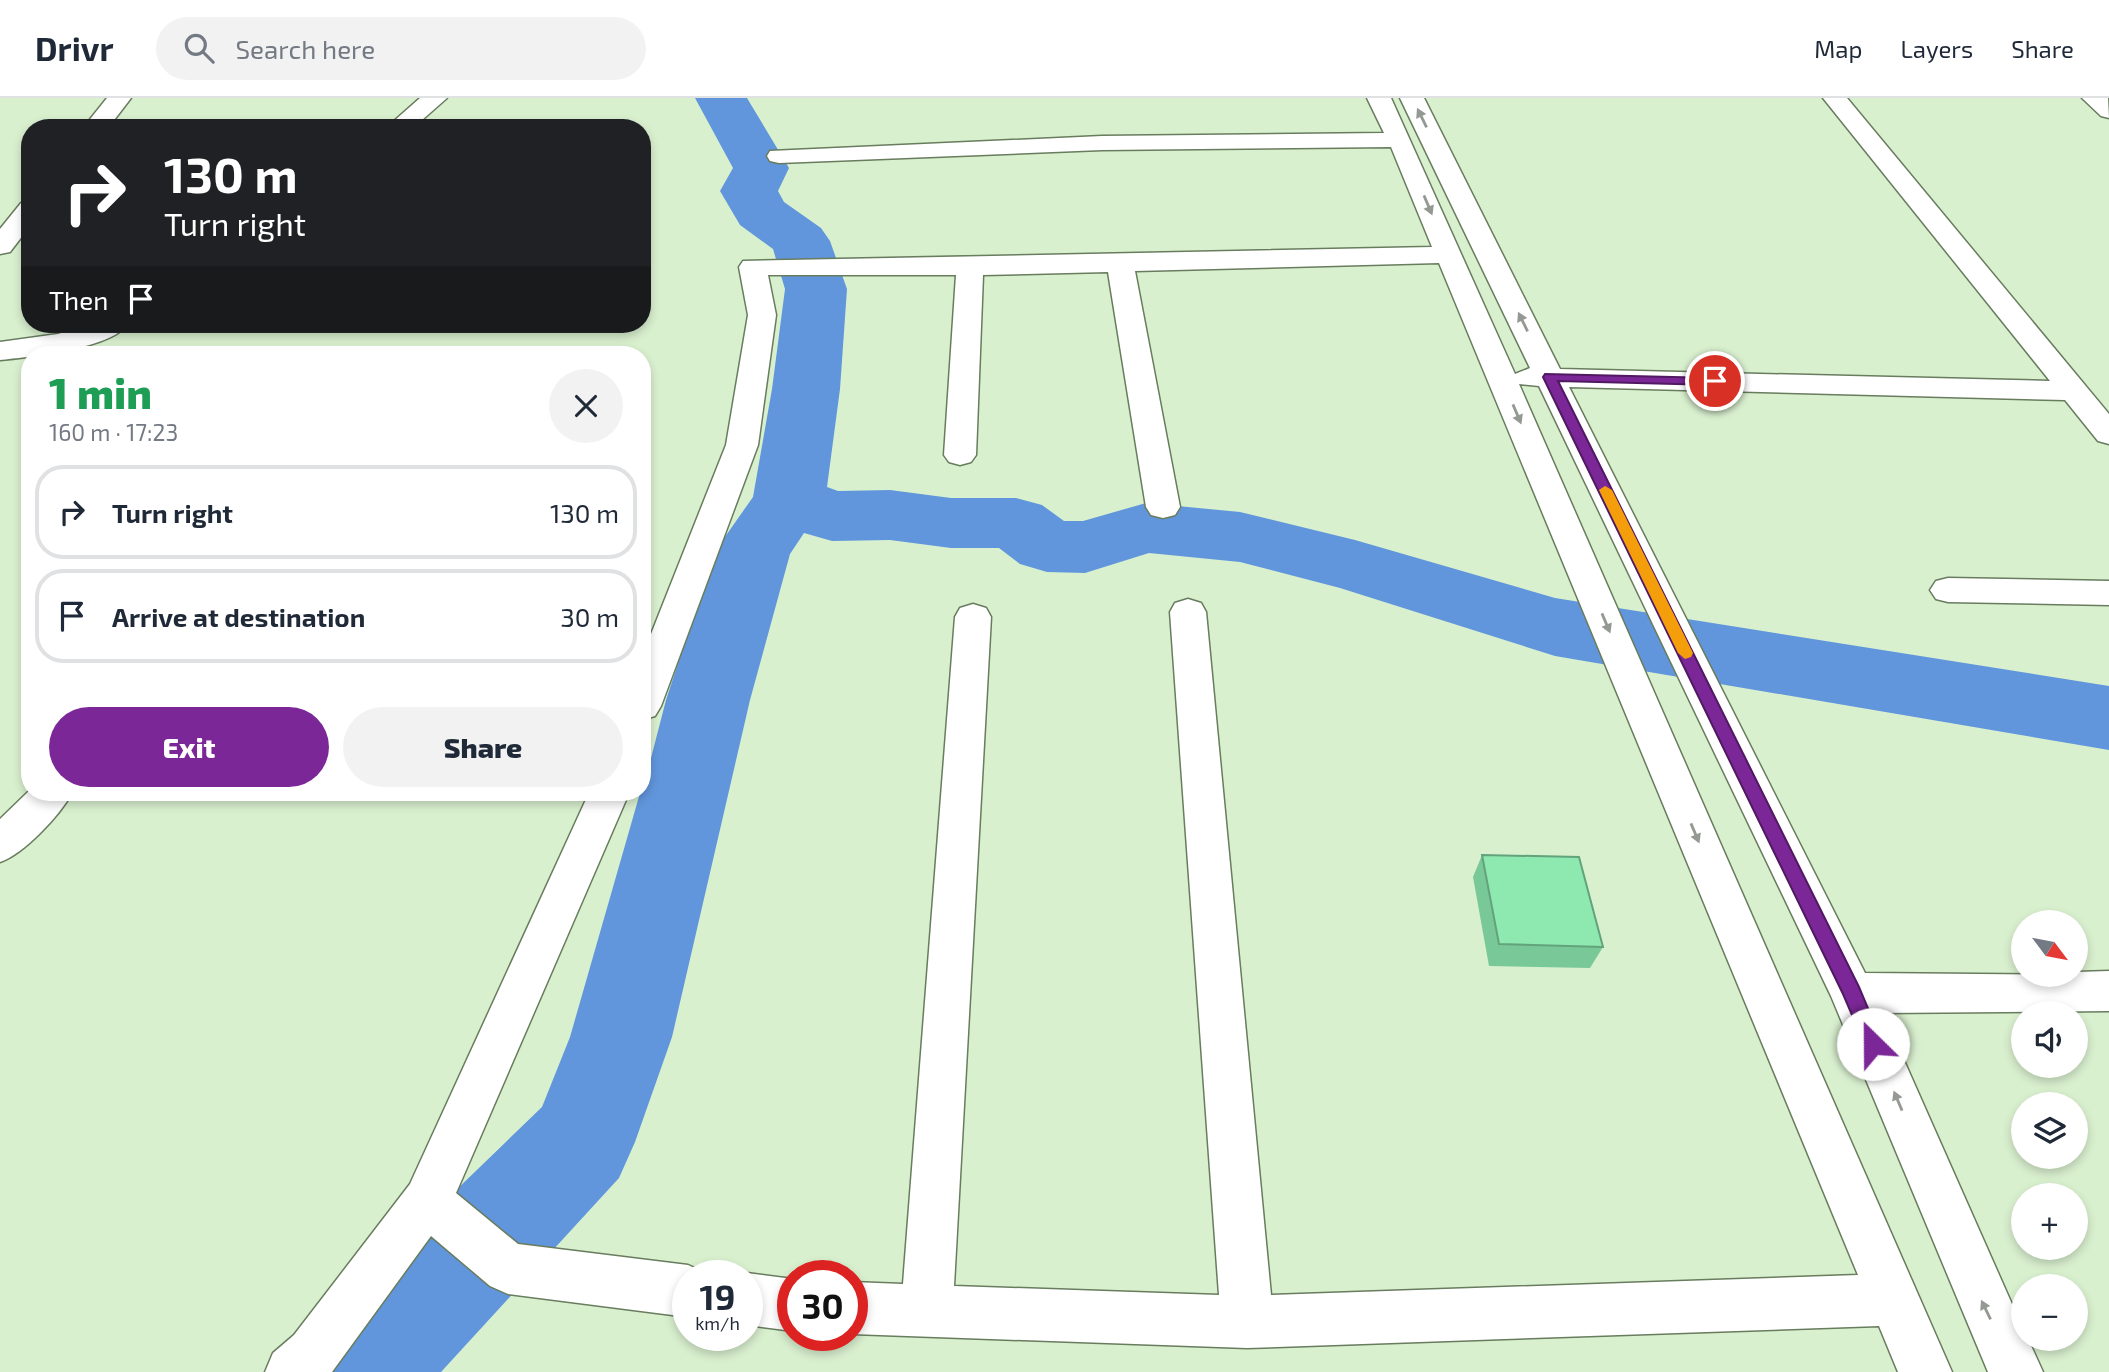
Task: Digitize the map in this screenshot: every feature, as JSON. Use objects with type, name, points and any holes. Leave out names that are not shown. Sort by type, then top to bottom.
[{"type":"street","points":[[102,119],[119,98]]},
{"type":"street","points":[[409,119],[435,98]]},
{"type":"street","points":[[1379,98],[1401,140],[1925,1372]]},
{"type":"street","points":[[1412,98],[1852,993],[1981,1298],[2016,1372]]},
{"type":"street","points":[[1835,98],[2109,434]]},
{"type":"street","points":[[2094,98],[2109,111]]},
{"type":"street","points":[[779,156],[1102,144],[1401,140]]},
{"type":"street","points":[[0,246],[21,220]]},
{"type":"street","points":[[651,683],[742,445],[762,314],[753,267],[970,267],[1449,256]]},
{"type":"street","points":[[1120,263],[1163,507]]},
{"type":"street","points":[[960,455],[970,267]]},
{"type":"street","points":[[47,346],[94,333]]},
{"type":"street","points":[[0,351],[21,349]]},
{"type":"street","points":[[1501,377],[2072,391]]},
{"type":"street","points":[[1948,590],[2109,593]]},
{"type":"street","points":[[1188,612],[1248,1322]]},
{"type":"street","points":[[927,1311],[973,617]]},
{"type":"street","points":[[0,845],[44,801]]},
{"type":"street","points":[[292,1372],[313,1353],[427,1201],[598,801]]},
{"type":"street","points":[[1852,993],[2109,991]]},
{"type":"street","points":[[427,1201],[508,1268],[672,1289]]},
{"type":"street","points":[[868,1309],[1248,1322],[1894,1300]]},
{"type":"building","points":[[1482,855],[1579,857],[1603,947],[1499,944]]},
{"type":"waterway","points":[[721,98],[761,168],[749,191],[761,213],[800,241],[816,289],[806,389],[789,500]]},
{"type":"waterway","points":[[381,1372],[373,1360],[437,1289],[581,1142],[621,1037],[708,700],[753,551],[789,500]]},
{"type":"waterway","points":[[789,500],[832,516],[890,515],[951,523],[1016,523],[1047,546],[1085,547],[1146,528],[1240,537],[1355,566],[1555,627],[2109,718]]},
{"type":"slow traffic","points":[[1605,490],[1685,653]]},
{"type":"route","points":[[1715,381],[1550,377],[1852,993],[1873,1044]]}]
